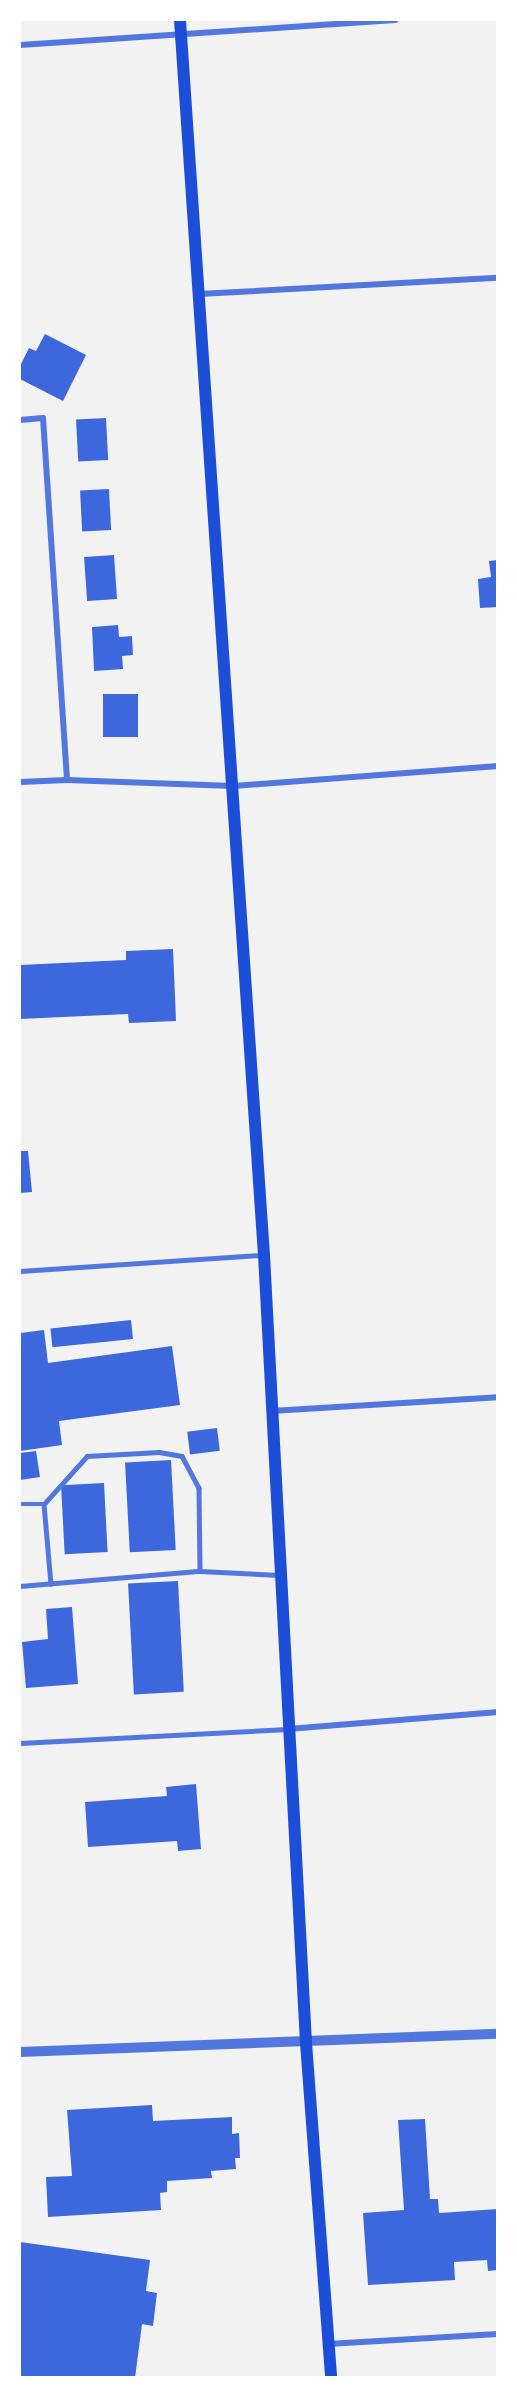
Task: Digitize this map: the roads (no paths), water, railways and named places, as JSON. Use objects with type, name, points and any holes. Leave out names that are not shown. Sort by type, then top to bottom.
[{"type":"main road","points":[[180,20],[264,1255],[306,2043],[331,2378]]},
{"type":"street","points":[[20,45],[395,20]]},
{"type":"street","points":[[200,294],[498,279]]},
{"type":"street","points":[[20,420],[43,418],[67,780]]},
{"type":"street","points":[[20,782],[67,780],[233,786],[498,766]]},
{"type":"street","points":[[271,1412],[498,1396]]},
{"type":"street","points":[[288,1729],[498,1712]]},
{"type":"street","points":[[20,2052],[498,2034]]},
{"type":"street","points":[[328,2344],[498,2334]]},
{"type":"lane","points":[[20,1271],[264,1255]]},
{"type":"lane","points":[[51,1584],[44,1504],[87,1456],[159,1452],[182,1456],[199,1488],[200,1571]]},
{"type":"lane","points":[[20,1504],[44,1504]]},
{"type":"lane","points":[[20,1586],[200,1571],[280,1575]]},
{"type":"lane","points":[[20,1743],[288,1729]]}]
